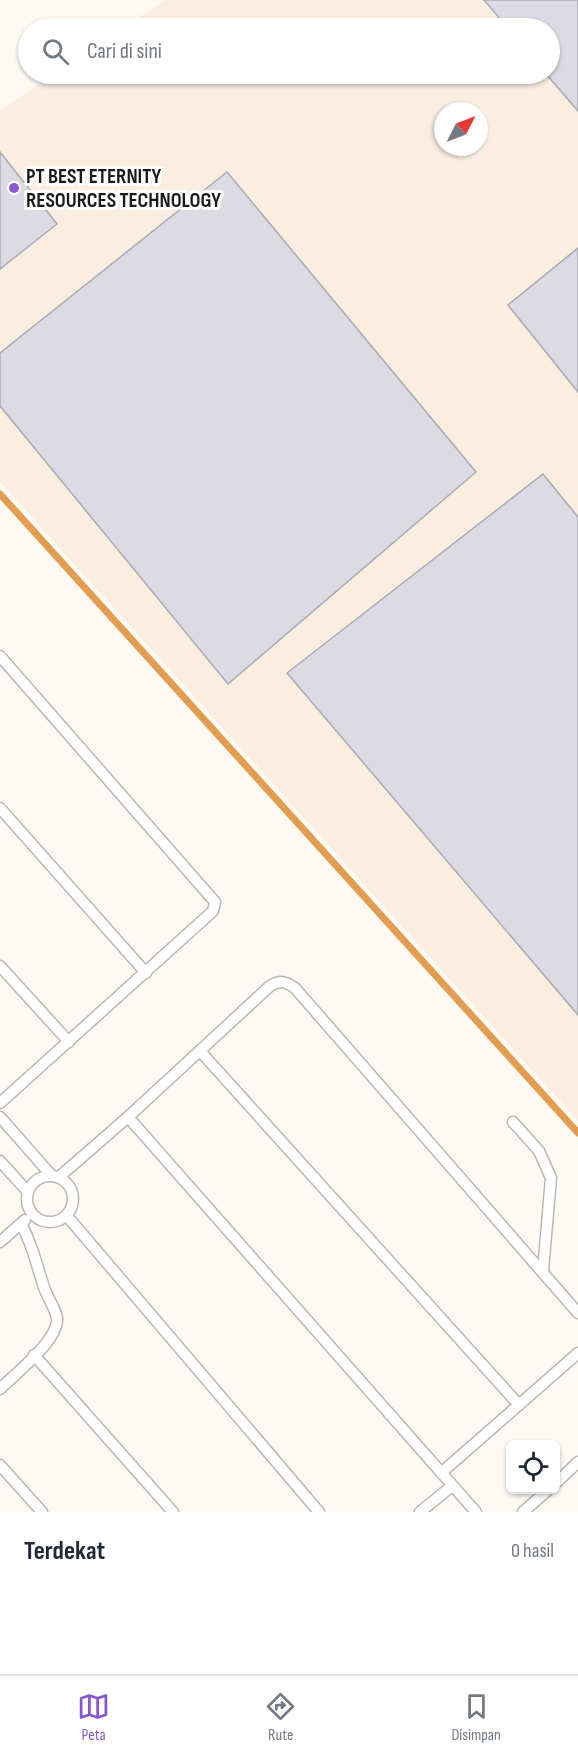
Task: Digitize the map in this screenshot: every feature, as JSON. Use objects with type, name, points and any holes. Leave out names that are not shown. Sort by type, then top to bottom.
[{"type":"lane","points":[[0,656],[214,902],[213,911],[0,1103]]},
{"type":"lane","points":[[0,808],[146,973]]},
{"type":"lane","points":[[0,966],[69,1042]]},
{"type":"lane","points":[[0,1117],[55,1177],[66,1181],[73,1194],[74,1202],[67,1216],[53,1222],[38,1219],[32,1214],[27,1199],[28,1192],[37,1180],[55,1177],[128,1117],[270,986],[286,981],[295,988],[543,1270],[578,1313]]},
{"type":"lane","points":[[200,1051],[519,1405]]},
{"type":"lane","points":[[128,1117],[474,1511]]},
{"type":"lane","points":[[513,1122],[539,1151],[551,1178],[543,1270]]},
{"type":"lane","points":[[0,1161],[28,1192]]},
{"type":"lane","points":[[0,1242],[32,1214]]},
{"type":"lane","points":[[67,1216],[319,1512]]},
{"type":"lane","points":[[0,1389],[55,1332],[57,1322],[56,1314],[46,1295],[31,1240],[21,1224]]},
{"type":"lane","points":[[441,1473],[578,1353]]},
{"type":"lane","points":[[34,1355],[173,1512]]},
{"type":"lane","points":[[0,1465],[42,1512]]},
{"type":"lane","points":[[560,1479],[576,1468]]},
{"type":"lane","points":[[420,1512],[452,1486]]},
{"type":"lane","points":[[523,1512],[543,1494]]},
{"type":"shaded area","name":"PT BEST ETERNITY RESOURCES TECHNOLOGY","points":[[166,0],[578,0],[578,1121],[0,482],[0,110],[40,84],[560,84],[560,18],[138,18]]},
{"type":"building","points":[[484,0],[578,0],[578,111],[555,84],[560,84],[560,18],[499,18]]},
{"type":"building","name":"PT BEST ETERNITY RESOURCES TECHNOLOGY","points":[[0,152],[57,224],[0,269]]},
{"type":"building","points":[[227,172],[476,472],[228,684],[0,406],[0,353]]},
{"type":"building","points":[[578,248],[578,392],[508,305]]},
{"type":"building","points":[[543,474],[578,517],[578,1015],[287,673]]},
{"type":"waterway","points":[[0,494],[578,1133]]},
{"type":"place","name":"PT BEST ETERNITY RESOURCES TECHNOLOGY","points":[[14,188]]}]
